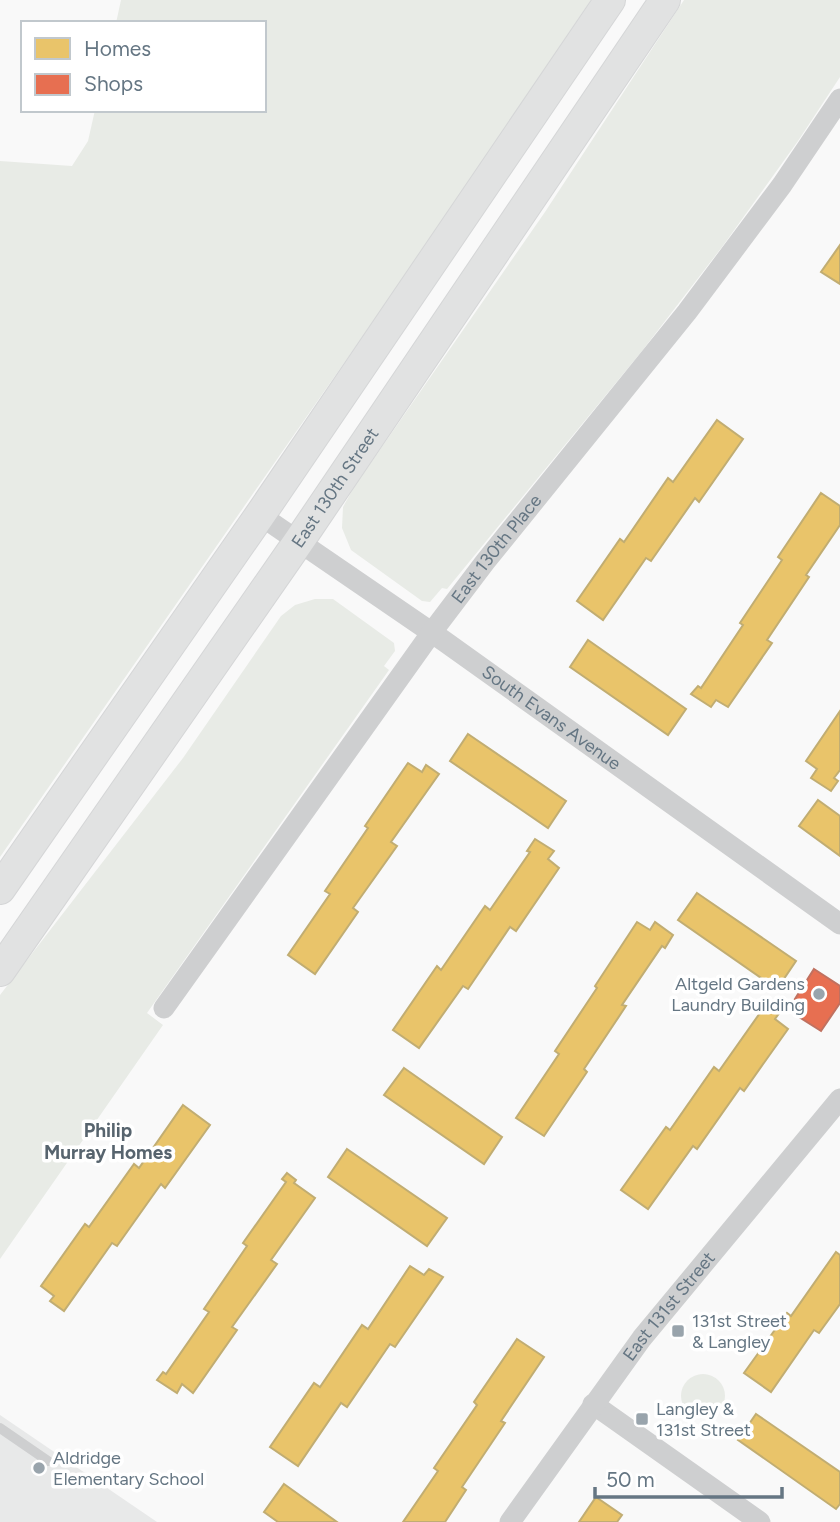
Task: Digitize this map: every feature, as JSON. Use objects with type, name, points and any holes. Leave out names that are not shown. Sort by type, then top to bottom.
[{"type":"main road","points":[[0,889],[260,515],[610,0]]},
{"type":"main road","name":"East 130th Street","points":[[0,971],[299,541],[664,0]]},
{"type":"street","name":"East 130th Place","points":[[164,1008],[432,632],[485,562],[687,312],[782,185],[840,99]]},
{"type":"street","name":"South Evans Avenue","points":[[260,515],[432,632],[840,924]]},
{"type":"street","name":"East 131st Street","points":[[510,1522],[642,1338],[840,1099]]},
{"type":"street","points":[[593,1404],[760,1522]]},
{"type":"lane","points":[[0,1428],[48,1461]]},
{"type":"shaded area","points":[[121,0],[591,0],[399,284],[0,857],[0,161],[72,166],[88,141],[95,112],[266,112],[266,21],[116,21]]},
{"type":"shaded area","points":[[684,0],[840,0],[840,77],[722,247],[642,351],[447,589],[442,588],[430,602],[422,601],[351,550],[342,528],[343,507],[354,487],[545,212]]},
{"type":"shaded area","points":[[315,599],[333,599],[394,643],[395,651],[384,666],[389,670],[147,1013],[163,1025],[0,1259],[0,995],[183,758],[281,616],[295,605]]},
{"type":"shaded area","points":[[703,1374],[718,1381],[725,1396],[718,1411],[703,1418],[688,1411],[681,1396],[688,1381]]},
{"type":"shaded area","name":"Aldridge Elementary School","points":[[0,1415],[157,1522],[0,1522]]},
{"type":"building: Homes","points":[[840,245],[840,284],[821,272]]},
{"type":"building: Homes","points":[[717,420],[743,439],[699,502],[695,498],[651,561],[646,558],[603,620],[577,601],[620,539],[624,542],[668,478],[673,482]]},
{"type":"building: Homes","points":[[821,493],[840,506],[840,525],[767,640],[772,643],[728,707],[716,700],[711,707],[691,694],[698,686],[701,688],[743,625],[740,623],[782,560],[778,557]]},
{"type":"building: Homes","points":[[588,640],[686,709],[668,735],[570,667]]},
{"type":"building: Homes","points":[[840,711],[840,770],[834,778],[838,781],[831,791],[811,778],[817,769],[806,761]]},
{"type":"building: Homes","points":[[468,734],[566,801],[548,828],[450,761]]},
{"type":"building: Homes","points":[[408,763],[422,772],[426,765],[439,774],[391,842],[397,846],[353,908],[358,912],[315,974],[288,955],[330,894],[325,891]]},
{"type":"building: Homes","points":[[818,800],[840,816],[840,856],[799,826]]},
{"type":"building: Homes","points":[[535,839],[554,851],[548,859],[559,868],[516,931],[510,927],[468,989],[463,986],[419,1048],[393,1030],[437,966],[441,970],[485,906],[490,910],[530,852],[527,851]]},
{"type":"building: Homes","points":[[697,893],[796,961],[777,989],[678,920]]},
{"type":"building: Homes","points":[[637,922],[650,930],[655,922],[673,935],[665,948],[662,946],[622,1005],[626,1006],[584,1069],[587,1072],[544,1136],[516,1118],[559,1054],[555,1051]]},
{"type":"building: Homes","points":[[767,1003],[780,1012],[775,1019],[788,1029],[744,1091],[740,1088],[697,1149],[693,1146],[648,1209],[621,1190],[666,1127],[670,1130],[714,1067],[719,1071]]},
{"type":"building: Homes","points":[[404,1068],[502,1137],[484,1164],[384,1095]]},
{"type":"building: Homes","points":[[183,1105],[210,1125],[165,1188],[161,1184],[117,1246],[112,1243],[64,1311],[50,1301],[54,1296],[41,1286],[85,1224],[89,1227],[134,1164],[139,1168]]},
{"type":"building: Homes","points":[[347,1149],[447,1218],[427,1246],[328,1177]]},
{"type":"building: Homes","points":[[287,1173],[296,1180],[294,1183],[315,1198],[271,1260],[277,1264],[232,1327],[237,1330],[193,1393],[182,1384],[177,1393],[157,1380],[163,1372],[166,1374],[209,1312],[204,1309],[247,1246],[243,1243],[286,1182],[282,1179]]},
{"type":"building: Homes","points":[[836,1252],[840,1255],[840,1304],[819,1333],[814,1330],[771,1392],[744,1373],[787,1313],[791,1316]]},
{"type":"building: Homes","points":[[410,1266],[424,1275],[429,1269],[443,1277],[395,1347],[390,1344],[347,1407],[341,1403],[298,1466],[270,1447],[314,1383],[320,1387],[362,1325],[368,1329]]},
{"type":"building: Homes","points":[[517,1339],[544,1357],[501,1421],[505,1423],[462,1487],[466,1490],[445,1522],[403,1522],[438,1471],[434,1468],[477,1405],[474,1402]]},
{"type":"building: Homes","points":[[756,1414],[840,1472],[840,1504],[836,1509],[738,1440]]},
{"type":"building: Homes","points":[[284,1484],[337,1522],[278,1522],[264,1512]]},
{"type":"building: Homes","points":[[596,1497],[622,1515],[617,1522],[579,1522]]},
{"type":"building: Shops","name":"Altgeld Gardens Laundry Building","points":[[814,969],[840,986],[840,1003],[821,1031],[788,1010]]},
{"type":"place","name":"Altgeld Gardens Laundry Building","points":[[819,994]]},
{"type":"place","name":"131st Street & Langley","points":[[678,1331]]},
{"type":"place","name":"Langley & 131st Street","points":[[642,1419]]},
{"type":"place","name":"Aldridge Elementary School","points":[[39,1468]]},
{"type":"district","name":"Philip Murray Homes","points":[[108,1141]]}]
